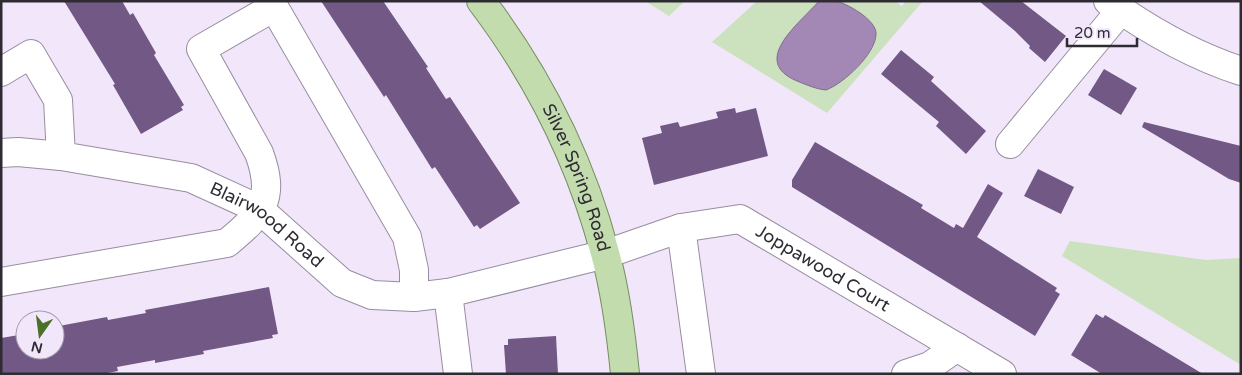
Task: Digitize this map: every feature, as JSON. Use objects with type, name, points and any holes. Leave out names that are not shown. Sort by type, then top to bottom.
[{"type":"main road","name":"Silver Spring Road","points":[[481,1],[506,33],[541,94],[567,144],[586,192],[606,254],[618,316],[625,374]]},
{"type":"street","points":[[1010,144],[1114,6],[1178,46],[1241,71]]},
{"type":"street","points":[[1,282],[227,244],[251,224],[266,198],[265,170],[259,153],[202,49],[274,7],[407,237],[414,270],[414,297]]},
{"type":"street","points":[[1,72],[31,54],[58,100],[61,156]]},
{"type":"street","name":"Blairwood Road","points":[[1,153],[18,152],[61,156],[191,178],[259,209],[342,283],[372,296],[414,297],[448,293],[606,254]]},
{"type":"street","name":"Joppawood Court","points":[[606,254],[680,228],[740,219],[1002,374]]},
{"type":"street","points":[[680,228],[701,374]]},
{"type":"street","points":[[448,293],[458,374]]},
{"type":"street","points":[[906,374],[930,366],[957,347]]},
{"type":"green space","points":[[645,1],[685,1],[669,16]]},
{"type":"green space","points":[[757,1],[895,1],[902,6],[906,1],[923,1],[827,113],[712,42]]},
{"type":"green space","points":[[1070,241],[1206,260],[1241,258],[1241,365],[1062,256]]},
{"type":"shaded area","points":[[819,1],[835,1],[846,5],[866,18],[875,28],[876,33],[871,50],[858,67],[850,75],[826,90],[797,81],[783,73],[778,63],[778,53],[783,42]]},
{"type":"building","points":[[64,1],[122,1],[130,15],[133,13],[156,53],[154,55],[184,105],[181,107],[183,110],[141,134],[113,85],[115,84]]},
{"type":"building","points":[[321,1],[383,1],[428,67],[426,68],[446,99],[450,97],[520,203],[480,229],[477,225],[474,227],[435,167],[432,169],[386,95],[384,97]]},
{"type":"building","points":[[979,1],[1021,1],[1066,36],[1045,62],[1029,48],[1030,46],[1015,31]]},
{"type":"building","points":[[901,50],[934,77],[931,81],[986,131],[966,154],[936,126],[939,122],[881,74]]},
{"type":"building","points":[[1104,69],[1137,88],[1121,115],[1088,95]]},
{"type":"building","points":[[735,108],[736,113],[756,108],[768,156],[654,185],[642,138],[662,133],[660,126],[678,122],[680,127],[718,118],[716,112]]},
{"type":"building","points":[[1144,122],[1241,146],[1241,183],[1229,179],[1142,127]]},
{"type":"building","points":[[815,142],[923,205],[921,208],[954,228],[956,224],[963,228],[988,184],[1003,193],[977,237],[1057,288],[1055,291],[1060,294],[1035,336],[792,187],[792,180]]},
{"type":"building","points":[[1038,169],[1074,187],[1061,214],[1024,196]]},
{"type":"building","points":[[269,287],[278,334],[272,335],[273,338],[203,351],[204,354],[155,363],[155,360],[117,367],[118,371],[102,374],[1,374],[1,338],[15,336],[15,360],[65,360],[65,325],[107,317],[108,320],[146,313],[145,310]]},
{"type":"building","points":[[1096,314],[1103,318],[1105,315],[1203,374],[1102,374],[1071,355]]},
{"type":"building","points":[[556,336],[558,374],[506,374],[504,345],[508,345],[508,339]]}]
